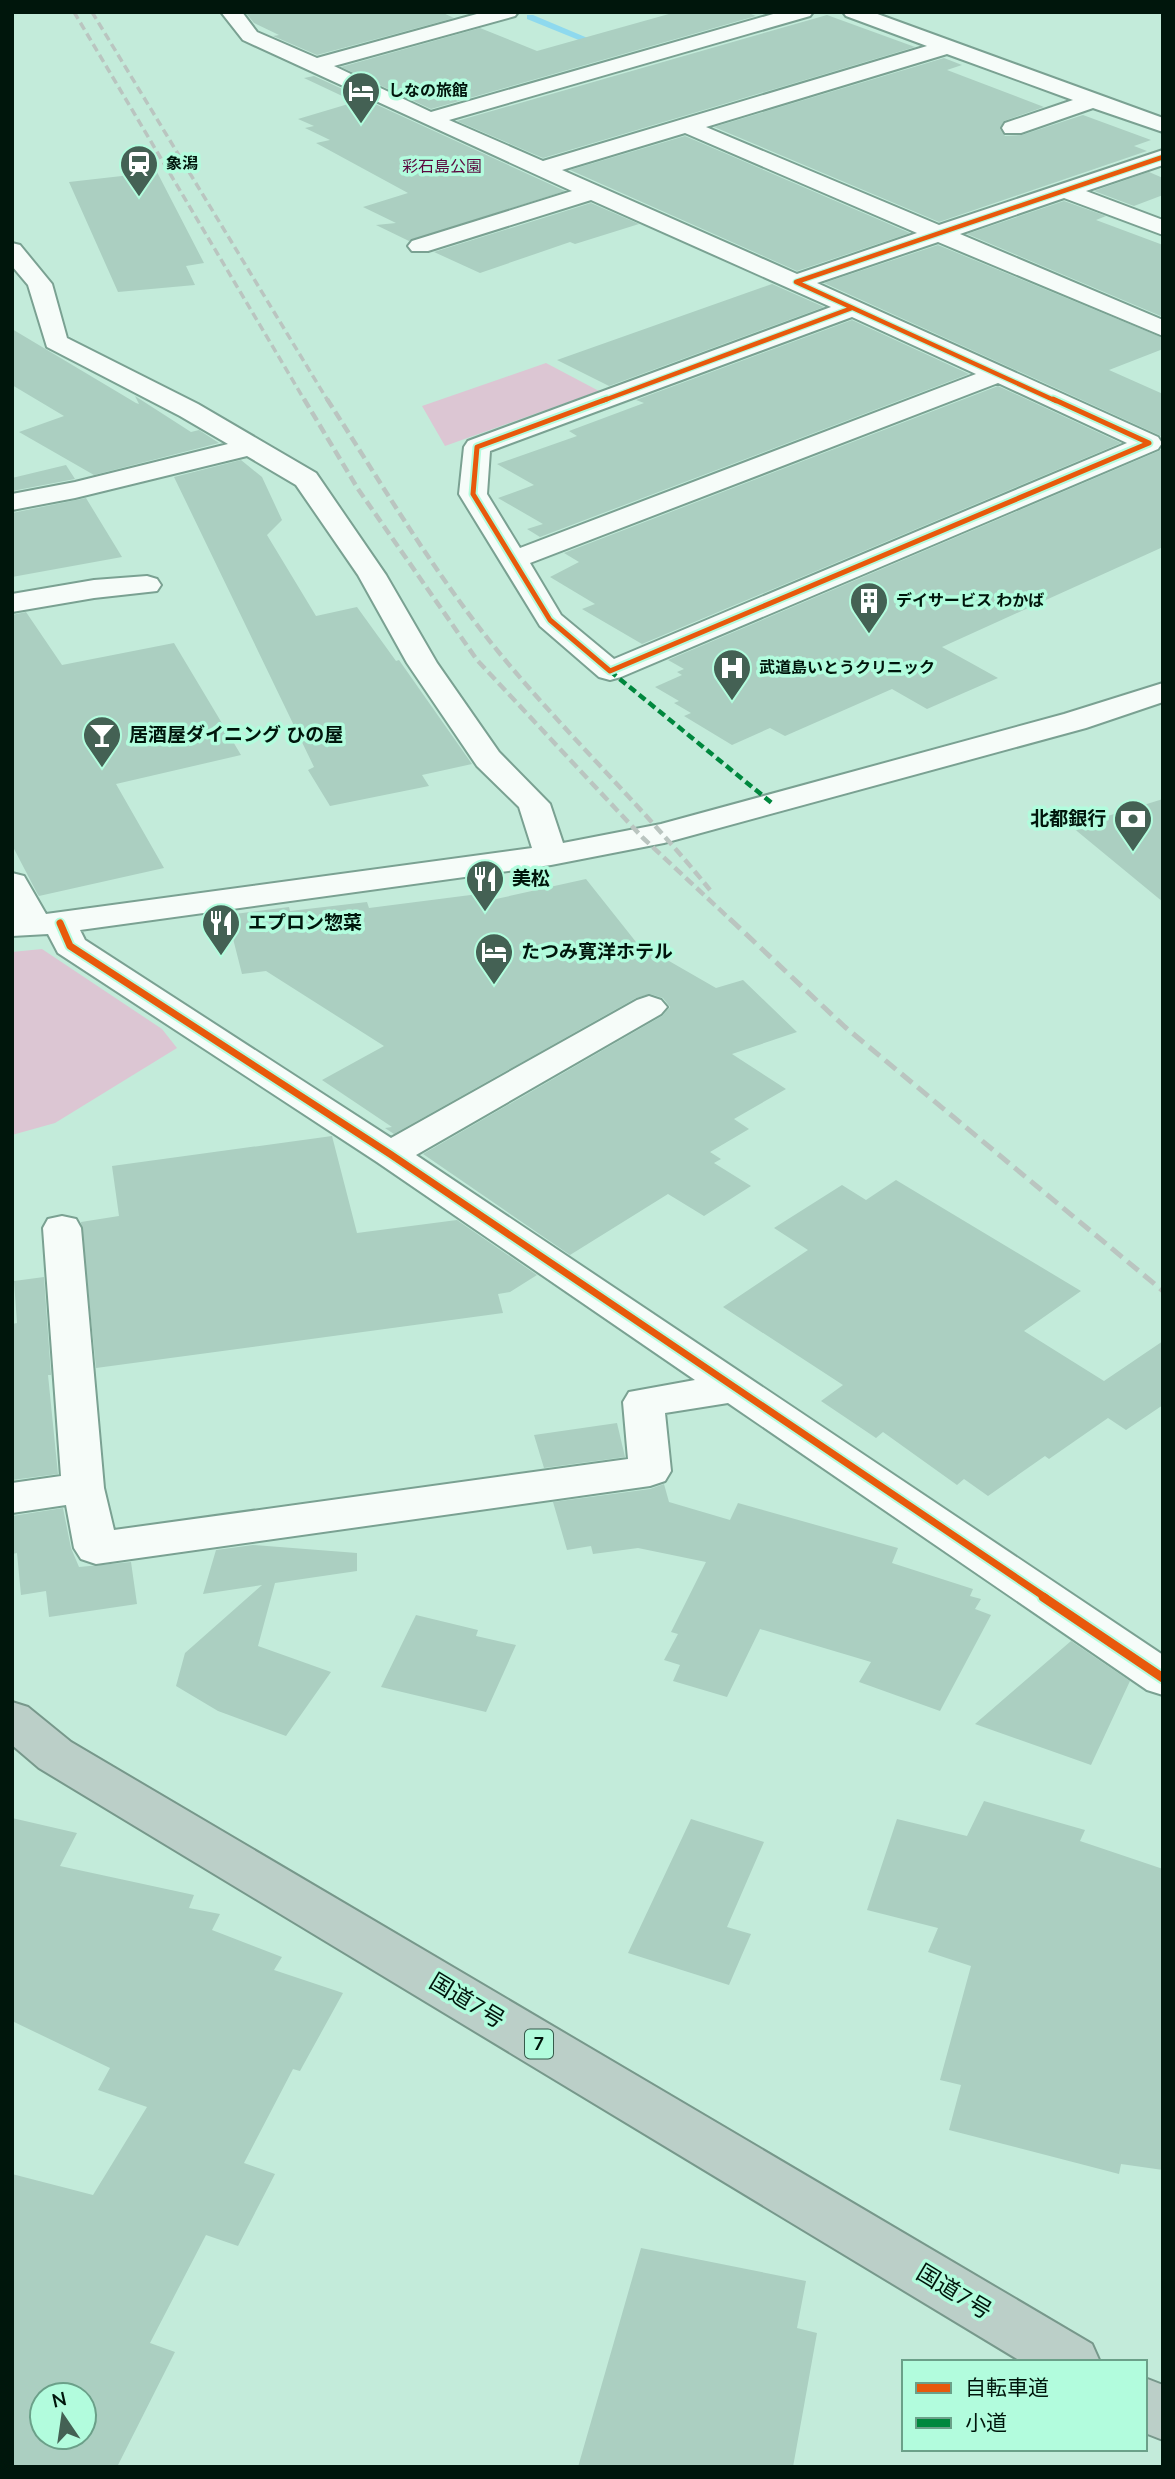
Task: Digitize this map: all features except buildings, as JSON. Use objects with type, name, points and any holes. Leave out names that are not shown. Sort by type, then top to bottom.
[{"type":"highway","name":"国道7号","points":[[12,1719],[55,1755],[1069,2360]]},
{"type":"highway","points":[[1147,2405],[1163,2414]]},
{"type":"street","points":[[231,12],[250,36],[429,119],[999,374],[1156,440]]},
{"type":"street","points":[[315,65],[508,12]]},
{"type":"street","points":[[429,119],[803,12]]},
{"type":"street","points":[[853,12],[1163,127]]},
{"type":"street","points":[[540,169],[947,47]]},
{"type":"street","points":[[1013,128],[1092,101]]},
{"type":"street","points":[[686,126],[1163,329]]},
{"type":"street","points":[[796,282],[1163,158]]},
{"type":"street","points":[[420,246],[592,192]]},
{"type":"street","points":[[1068,192],[1163,228]]},
{"type":"street","points":[[12,250],[40,284],[56,342],[254,446],[306,479],[372,575],[422,663],[488,759],[534,804],[551,855]]},
{"type":"street","points":[[852,308],[477,447],[473,494],[550,620],[610,671],[1156,440]]},
{"type":"street","points":[[513,560],[999,374]]},
{"type":"street","points":[[12,502],[75,490],[254,446]]},
{"type":"street","points":[[12,603],[94,589],[147,585]]},
{"type":"street","points":[[36,924],[551,855],[664,833],[1075,721],[1163,692]]},
{"type":"street","points":[[12,883],[36,924],[390,1154],[1163,1678]]},
{"type":"street","points":[[390,1154],[649,1007]]},
{"type":"street","points":[[62,1228],[82,1488],[96,1548],[650,1471],[643,1402],[733,1388]]},
{"type":"street","points":[[12,1498],[82,1488]]},
{"type":"shaded area","points":[[546,363],[599,391],[445,446],[422,406]]},
{"type":"shaded area","points":[[42,949],[162,1029],[177,1048],[55,1123],[12,1135],[12,952]]},
{"type":"waterway","points":[[530,17],[604,47]]},
{"type":"railway","points":[[74,12],[305,401]]},
{"type":"railway","points":[[92,12],[328,401]]},
{"type":"railway","points":[[304,399],[358,489],[477,660],[643,838],[732,921]]},
{"type":"railway","points":[[327,399],[410,530],[477,625],[710,890]]},
{"type":"railway","points":[[730,919],[845,1027],[1163,1291]]},
{"type":"marked path","points":[[610,671],[773,804]]},
{"type":"cycle path","points":[[852,308],[477,447],[473,494],[550,620],[610,671],[1149,443],[796,282],[1163,157]]},
{"type":"cycle path","points":[[60,923],[70,946],[390,1154],[1163,1678]]},
{"type":"place","name":"しなの旅館","points":[[361,125]]},
{"type":"place","name":"象潟","points":[[139,198]]},
{"type":"place","name":"デイサービス わかば","points":[[869,635]]},
{"type":"place","name":"武道島いとうクリニック","points":[[732,702]]},
{"type":"place","name":"居酒屋ダイニング ひの屋","points":[[102,769]]},
{"type":"place","name":"北都銀行","points":[[1133,853]]},
{"type":"place","name":"美松","points":[[485,913]]},
{"type":"place","name":"エプロン惣菜","points":[[221,957]]},
{"type":"place","name":"たつみ寛洋ホテル","points":[[494,986]]},
{"type":"park label","name":"彩石島公園","points":[[442,167]]}]
